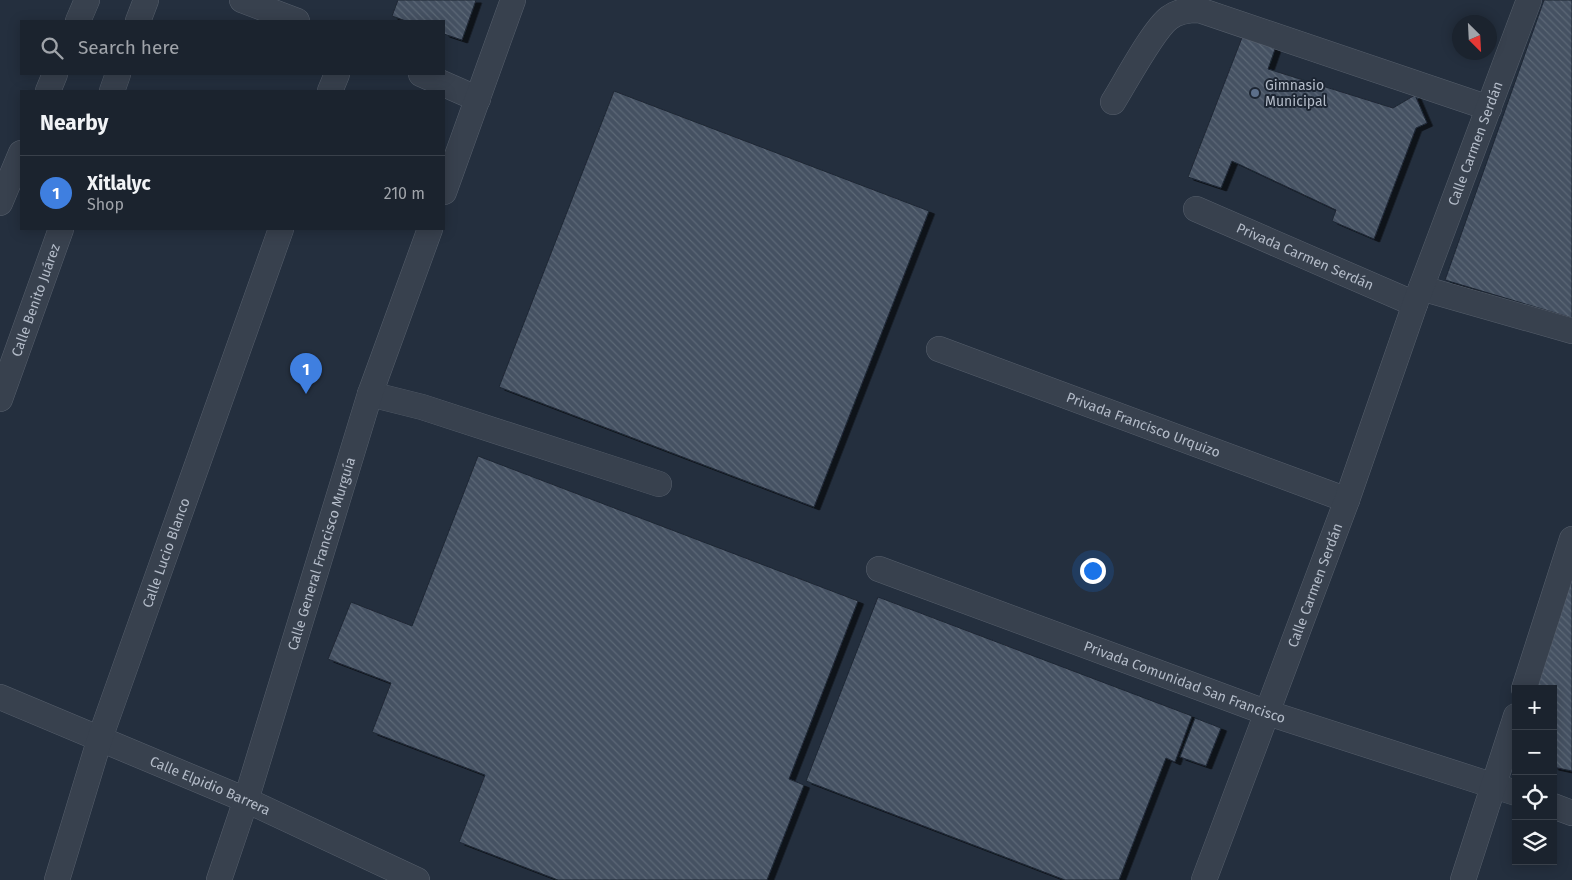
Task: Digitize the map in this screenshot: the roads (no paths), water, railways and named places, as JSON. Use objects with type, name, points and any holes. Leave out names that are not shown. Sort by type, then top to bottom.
[{"type":"street","points":[[78,20],[87,0]]},
{"type":"street","points":[[138,20],[146,0]]},
{"type":"street","points":[[242,0],[294,20]]},
{"type":"street","points":[[445,189],[513,0]]},
{"type":"street","name":"Calle Carmen Serdán","points":[[1204,880],[1347,500],[1418,296],[1529,0]]},
{"type":"street","points":[[1113,102],[1161,26],[1174,15],[1188,10],[1199,10],[1489,108]]},
{"type":"street","points":[[48,90],[55,75]]},
{"type":"street","points":[[112,90],[118,75]]},
{"type":"street","points":[[330,90],[337,75]]},
{"type":"street","points":[[423,75],[478,99]]},
{"type":"street","points":[[0,203],[20,155]]},
{"type":"street","name":"Privada Carmen Serdán","points":[[1196,209],[1418,296]]},
{"type":"street","name":"Calle Benito Juárez","points":[[0,399],[62,230]]},
{"type":"street","name":"Calle Lucio Blanco","points":[[57,880],[100,738],[280,230]]},
{"type":"street","name":"Calle General Francisco Murguía","points":[[219,880],[246,800],[370,394],[430,230]]},
{"type":"street","points":[[1418,296],[1572,331]]},
{"type":"street","name":"Privada Francisco Urquizo","points":[[939,349],[1347,500]]},
{"type":"street","points":[[370,394],[422,407],[659,484]]},
{"type":"street","points":[[1525,685],[1572,539]]},
{"type":"street","name":"Privada Comunidad San Francisco","points":[[879,569],[1266,712],[1505,789]]},
{"type":"street","name":"Calle Elpidio Barrera","points":[[0,697],[246,800],[417,880]]},
{"type":"street","points":[[1463,880],[1505,789],[1514,730]]},
{"type":"street","points":[[1557,807],[1572,813]]},
{"type":"place","name":"Gimnasio Municipal","points":[[1255,93]]},
{"type":"place","name":"Xitlalyc","points":[[306,394]]}]
